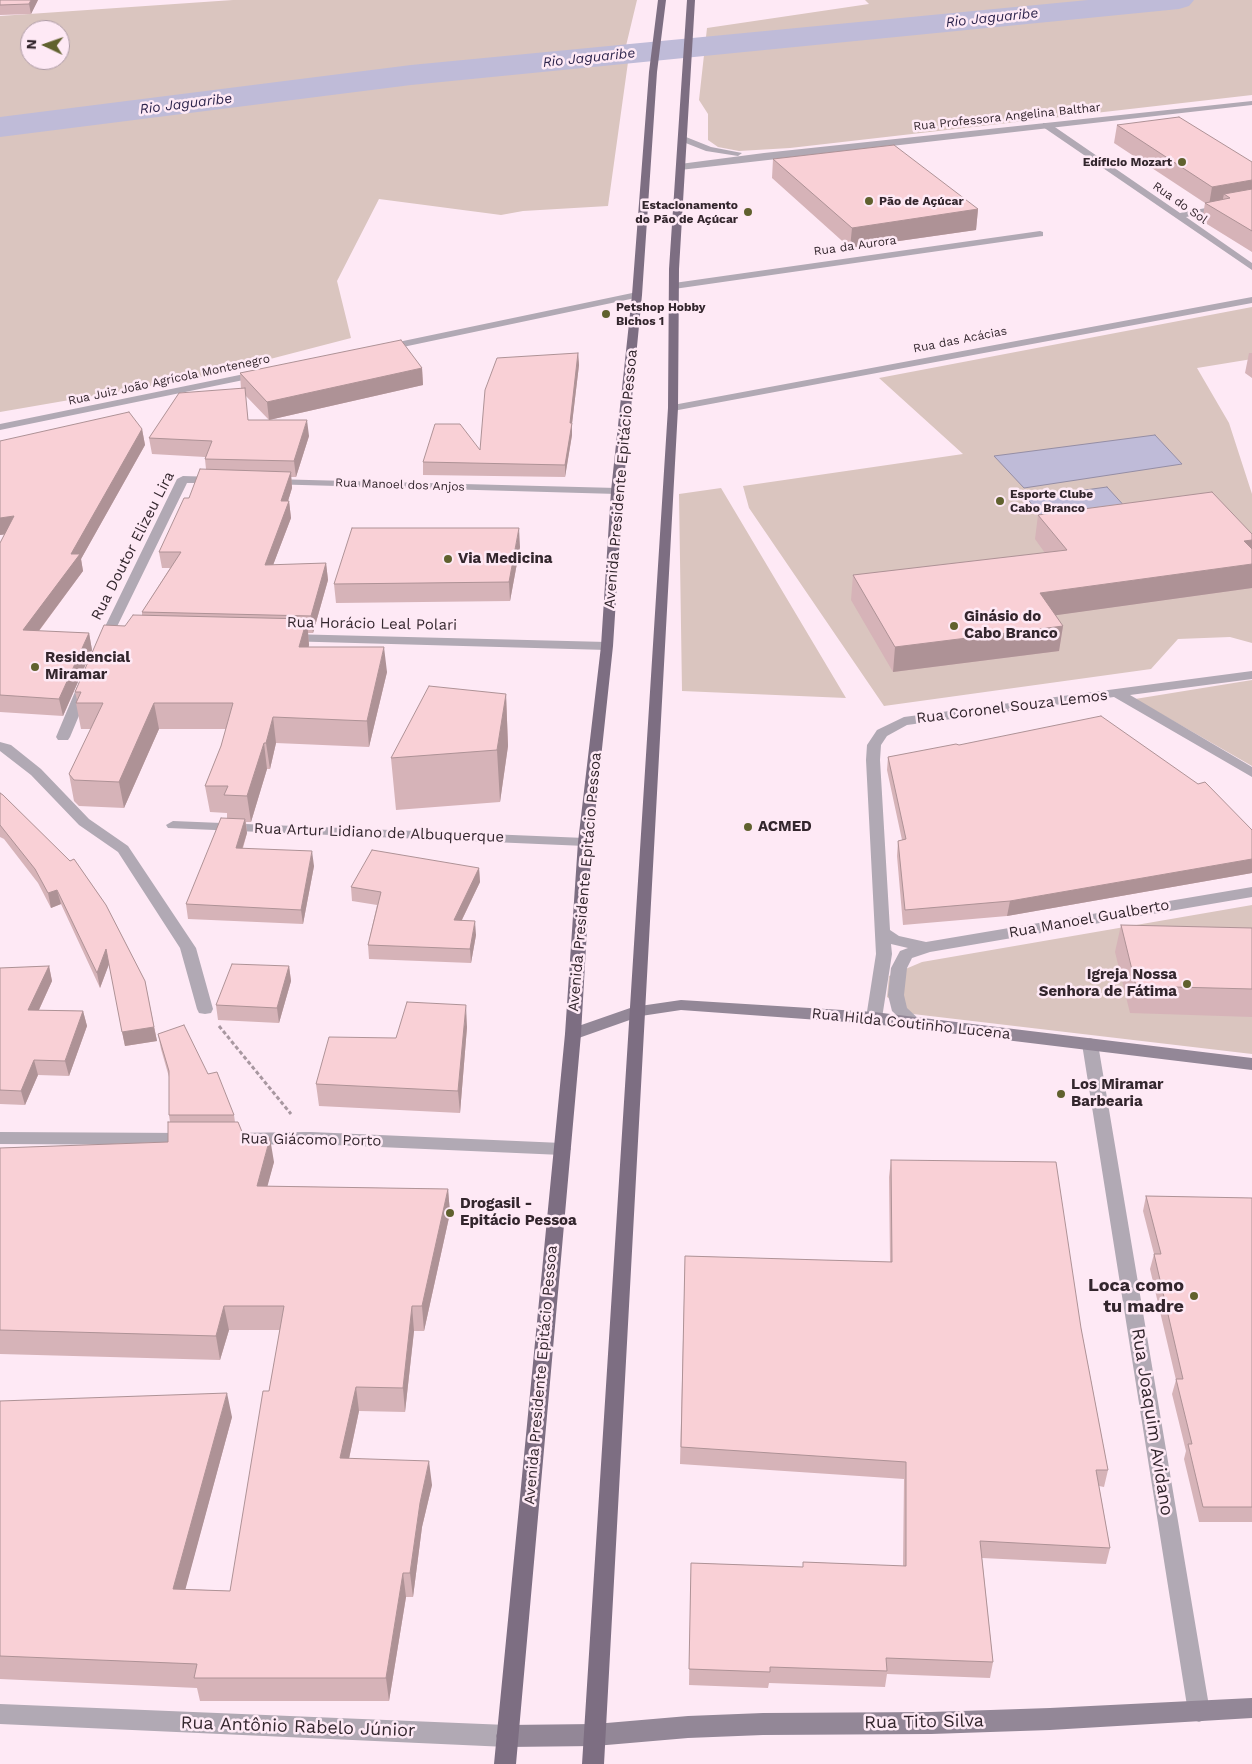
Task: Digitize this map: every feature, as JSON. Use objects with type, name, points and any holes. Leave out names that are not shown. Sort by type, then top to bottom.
[{"type":"main road","name":"Avenida Presidente Epitácio Pessoa","points":[[505,1764],[572,1034],[585,842],[607,646],[617,491],[637,295],[653,72],[661,22],[662,0]]},
{"type":"main road","points":[[593,1764],[674,408],[674,286],[681,138],[688,73],[691,0]]},
{"type":"main road","name":"Rua Hilda Coutinho Lucena","points":[[572,1034],[639,1010],[682,1006],[914,1022],[1252,1064]]},
{"type":"main road","name":"Rua Tito Silva","points":[[595,1735],[688,1727],[930,1723],[1199,1712],[1252,1708]]},
{"type":"main road","name":"Rua Antônio Rabelo Júnior","points":[[507,1736],[595,1735]]},
{"type":"street","name":"Rua Professora Angelina Balthar","points":[[764,156],[1252,103]]},
{"type":"street","name":"Rua do Sol","points":[[1046,125],[1252,267]]},
{"type":"street","points":[[681,138],[721,152],[764,156]]},
{"type":"street","points":[[680,167],[764,156]]},
{"type":"street","points":[[1178,216],[1252,202]]},
{"type":"street","name":"Rua da Aurora","points":[[674,286],[1040,234]]},
{"type":"street","points":[[376,350],[637,295]]},
{"type":"street","name":"Rua das Acácias","points":[[674,408],[1252,300]]},
{"type":"street","name":"Rua Juiz João Agrícola Montenegro","points":[[0,428],[270,372]]},
{"type":"street","name":"Rua Doutor Elizeu Lira","points":[[100,651],[183,479],[222,480]]},
{"type":"street","name":"Rua Manoel dos Anjos","points":[[262,481],[617,491]]},
{"type":"street","points":[[107,634],[126,634]]},
{"type":"street","name":"Rua Horácio Leal Polari","points":[[274,638],[607,646]]},
{"type":"street","name":"Rua Coronel Souza Lemos","points":[[874,1018],[884,954],[873,760],[874,745],[882,733],[904,721],[1252,675]]},
{"type":"street","points":[[63,737],[89,677]]},
{"type":"street","points":[[1118,694],[1252,773]]},
{"type":"street","points":[[0,746],[6,748],[36,772],[84,822],[123,849],[188,948],[205,1009]]},
{"type":"street","name":"Rua Artur Lidiano de Albuquerque","points":[[173,825],[585,842]]},
{"type":"street","name":"Rua Manoel Gualberto","points":[[914,1022],[900,1011],[896,995],[899,968],[906,955],[927,947],[1252,892]]},
{"type":"street","name":"Rua Manoel Gualberto","points":[[882,932],[894,940],[927,947]]},
{"type":"street","name":"Rua Joaquim Avidano","points":[[1090,1044],[1199,1712]]},
{"type":"street","name":"Rua Giácomo Porto","points":[[0,1138],[311,1138],[562,1149]]},
{"type":"street","name":"Rua Antônio Rabelo Júnior","points":[[0,1714],[507,1736]]},
{"type":"path","points":[[205,1009],[311,1138]]},
{"type":"shaded area","points":[[233,0],[637,0],[625,50],[0,119],[0,16]]},
{"type":"shaded area","points":[[865,0],[1252,0],[1252,95],[790,148],[739,151],[718,147],[708,140],[708,114],[699,100],[707,28],[869,4]]},
{"type":"shaded area","points":[[629,55],[608,206],[523,211],[501,215],[379,199],[337,281],[351,338],[197,378],[0,412],[0,125],[411,75]]},
{"type":"shaded area","name":"Esporte Clube Cabo Branco","points":[[1252,307],[1252,359],[1197,368],[1229,423],[1252,494],[1252,643],[1230,637],[1178,639],[1151,669],[884,706],[749,508],[743,486],[963,454],[879,378]]},
{"type":"shaded area","points":[[1155,435],[1182,464],[1024,488],[994,456]]},
{"type":"shaded area","points":[[1107,487],[1128,510],[1045,522],[1027,498]]},
{"type":"shaded area","points":[[721,488],[846,698],[682,691],[679,494]]},
{"type":"shaded area","points":[[1252,680],[1252,766],[1135,699]]},
{"type":"shaded area","points":[[1252,905],[1252,1054],[913,1014],[887,997],[889,976],[922,962]]},
{"type":"building","points":[[0,0],[31,0],[29,4],[0,5]]},
{"type":"building","points":[[1179,117],[1252,162],[1252,180],[1212,187],[1117,125]]},
{"type":"building","name":"Pão de Açúcar","points":[[894,145],[978,209],[852,228],[773,159]]},
{"type":"building","points":[[1252,189],[1252,231],[1205,203],[1230,198],[1224,194]]},
{"type":"building","points":[[401,340],[422,368],[267,402],[240,373]]},
{"type":"building","points":[[578,353],[570,423],[572,423],[565,465],[423,462],[435,424],[460,424],[480,450],[485,390],[497,358]]},
{"type":"building","points":[[245,388],[248,420],[307,420],[294,461],[205,459],[212,441],[149,438],[179,393]]},
{"type":"building","points":[[129,412],[142,429],[71,554],[80,554],[23,630],[89,633],[59,699],[0,695],[0,543],[14,516],[0,518],[0,441]]},
{"type":"building","points":[[200,469],[291,472],[281,501],[289,501],[265,565],[326,563],[311,616],[142,612],[181,552],[159,552],[184,498],[189,498]]},
{"type":"building","points":[[1212,492],[1252,534],[1252,540],[1244,541],[1252,549],[1252,564],[1040,593],[1063,626],[895,647],[853,575],[1067,550],[1038,515]]},
{"type":"building","points":[[352,528],[519,528],[509,582],[334,584]]},
{"type":"building","points":[[133,615],[307,619],[299,647],[384,647],[367,721],[273,717],[247,796],[224,795],[228,786],[205,786],[221,746],[233,703],[154,703],[119,782],[74,780],[69,774],[103,703],[76,703],[81,692],[75,692],[104,625],[125,626]]},
{"type":"building","points":[[429,686],[506,694],[497,750],[391,758]]},
{"type":"building","points":[[1101,716],[1198,784],[1205,782],[1252,830],[1252,859],[1010,901],[905,910],[898,841],[906,839],[888,757],[959,745]]},
{"type":"building","points":[[0,793],[70,861],[74,859],[106,905],[145,981],[154,1027],[122,1032],[106,949],[97,973],[57,890],[48,893],[35,869],[0,825]]},
{"type":"building","points":[[221,818],[245,819],[236,848],[312,851],[301,910],[186,904]]},
{"type":"building","points":[[372,850],[479,868],[454,920],[475,921],[470,949],[368,945],[381,892],[351,887]]},
{"type":"building","points":[[1121,925],[1252,928],[1252,989],[1136,986]]},
{"type":"building","points":[[232,964],[289,966],[277,1008],[216,1005]]},
{"type":"building","points":[[49,966],[28,1010],[83,1011],[65,1061],[34,1060],[21,1091],[0,1090],[0,968]]},
{"type":"building","points":[[407,1002],[466,1005],[458,1091],[316,1084],[329,1037],[396,1038]]},
{"type":"building","points":[[184,1025],[208,1074],[217,1072],[234,1115],[169,1115],[169,1071],[158,1034]]},
{"type":"building","points":[[168,1122],[238,1122],[245,1139],[270,1138],[257,1186],[448,1189],[422,1306],[412,1306],[403,1388],[356,1387],[340,1458],[429,1461],[420,1503],[410,1573],[403,1573],[386,1678],[194,1678],[197,1664],[0,1656],[0,1401],[227,1393],[173,1589],[230,1591],[263,1391],[269,1391],[284,1306],[224,1306],[216,1336],[0,1330],[0,1148],[168,1142]]},
{"type":"building","points":[[891,1160],[1056,1162],[1081,1328],[1108,1470],[1096,1470],[1110,1548],[980,1541],[993,1662],[886,1658],[887,1671],[770,1667],[770,1672],[689,1669],[691,1563],[803,1567],[803,1562],[906,1566],[906,1462],[681,1447],[685,1256],[892,1262]]},
{"type":"building","points":[[1146,1196],[1252,1198],[1252,1507],[1203,1507],[1188,1444],[1192,1444],[1176,1379],[1183,1379],[1154,1254],[1161,1254]]},
{"type":"waterway","name":"Rio Jaguaribe","points":[[0,127],[411,75],[1179,0]]},
{"type":"place","name":"Edíficio Mozart","points":[[1182,162]]},
{"type":"place","name":"Pão de Açúcar","points":[[869,201]]},
{"type":"place","name":"Estacionamento do Pão de Açúcar","points":[[748,212]]},
{"type":"place","name":"Petshop Hobby Bichos 1","points":[[606,314]]},
{"type":"place","name":"Esporte Clube Cabo Branco","points":[[1000,501]]},
{"type":"place","name":"Via Medicina","points":[[448,559]]},
{"type":"place","name":"Ginásio do Cabo Branco","points":[[954,626]]},
{"type":"place","name":"Residencial Miramar","points":[[35,667]]},
{"type":"place","name":"ACMED","points":[[748,827]]},
{"type":"place","name":"Igreja Nossa Senhora de Fátima","points":[[1187,984]]},
{"type":"place","name":"Los Miramar Barbearia","points":[[1061,1094]]},
{"type":"place","name":"Drogasil - Epitácio Pessoa","points":[[450,1213]]},
{"type":"place","name":"Loca como tu madre","points":[[1194,1296]]}]
